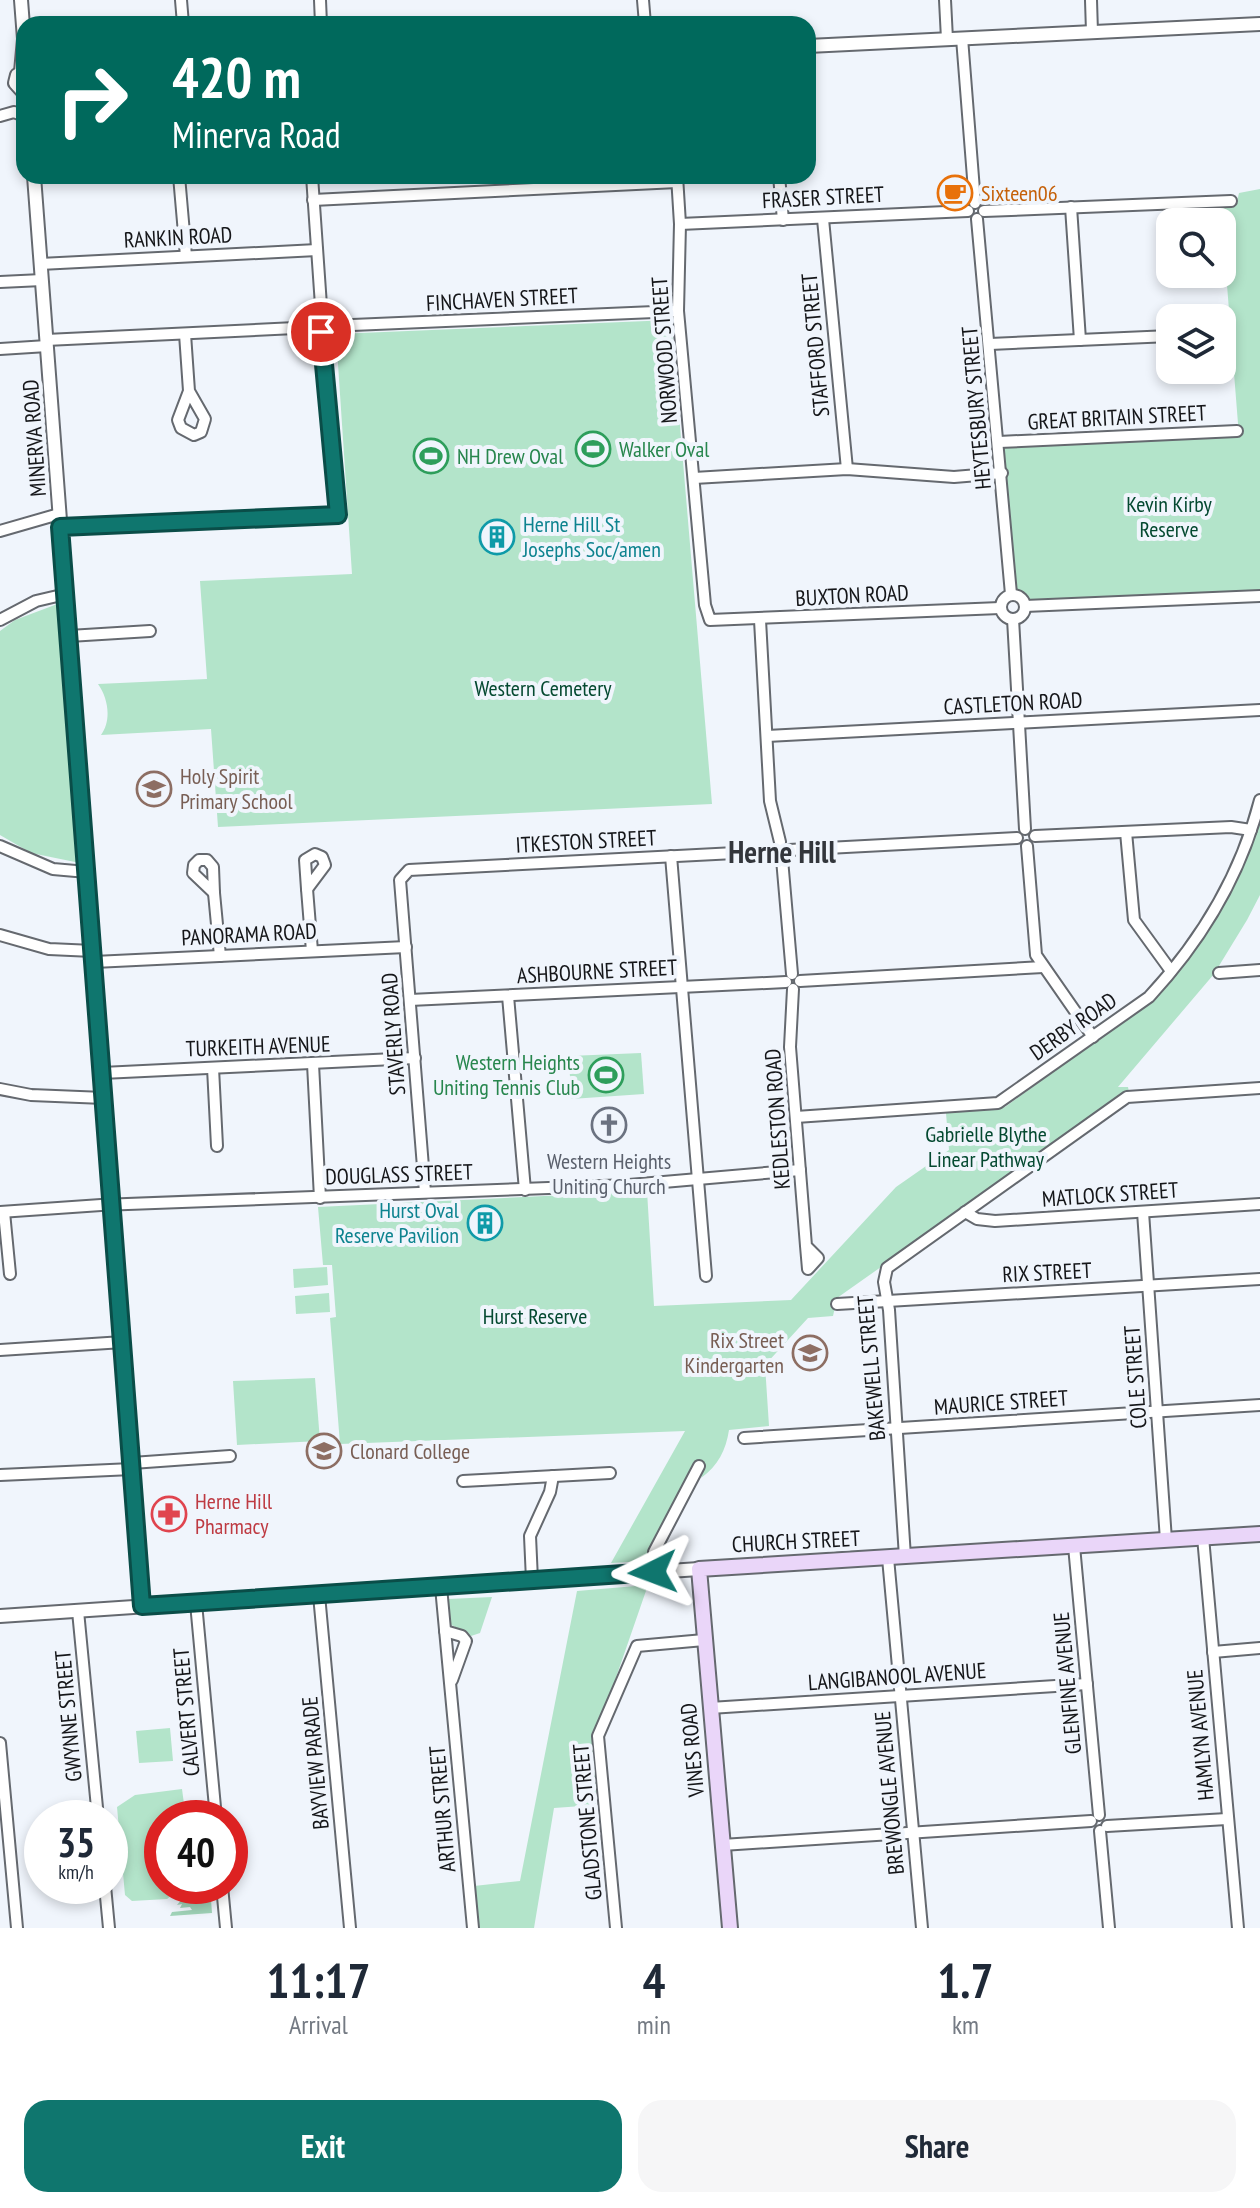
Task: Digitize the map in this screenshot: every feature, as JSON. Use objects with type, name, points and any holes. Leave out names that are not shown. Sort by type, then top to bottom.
[{"type":"main road","name":"CHURCH STREET","points":[[699,1569],[1260,1534]]},
{"type":"main road","name":"VINES ROAD","points":[[699,1569],[730,1928]]},
{"type":"street","points":[[945,0],[947,39]]},
{"type":"street","points":[[1091,0],[1092,32]]},
{"type":"street","points":[[816,46],[1260,24]]},
{"type":"street","name":"HEYTESBURY STREET","points":[[962,38],[1011,594]]},
{"type":"street","name":"MINERVA ROAD","points":[[35,184],[142,1606]]},
{"type":"street","points":[[180,184],[186,256]]},
{"type":"street","points":[[0,531],[60,521],[338,515],[312,184]]},
{"type":"street","points":[[313,200],[590,184]]},
{"type":"street","name":"NORWOOD STREET","points":[[677,184],[680,224],[678,311],[708,616]]},
{"type":"street","points":[[780,184],[783,220]]},
{"type":"street","name":"FRASER STREET","points":[[680,224],[1231,201]]},
{"type":"street","points":[[1071,207],[1080,340]]},
{"type":"street","name":"STAFFORD STREET","points":[[823,219],[847,469]]},
{"type":"street","name":"RANKIN ROAD","points":[[40,264],[317,250]]},
{"type":"street","points":[[0,282],[42,280]]},
{"type":"street","name":"FINCHAVEN STREET","points":[[0,349],[46,343],[322,326],[678,311]]},
{"type":"street","points":[[185,334],[189,391]]},
{"type":"street","points":[[990,344],[1156,337]]},
{"type":"street","name":"GREAT BRITAIN STREET","points":[[999,442],[1237,431]]},
{"type":"street","points":[[694,478],[847,469],[954,477],[1002,473]]},
{"type":"street","points":[[0,620],[36,601],[66,594]]},
{"type":"street","points":[[1011,594],[1022,599],[1025,606],[1023,613],[1013,619],[1000,608],[1002,601],[1011,594]]},
{"type":"street","points":[[1025,606],[1258,596]]},
{"type":"street","name":"BUXTON ROAD","points":[[708,616],[719,622],[1000,608]]},
{"type":"street","points":[[1013,619],[1021,833],[1027,846],[1036,955],[1093,1037]]},
{"type":"street","points":[[760,620],[770,801],[776,846],[786,854],[1021,833],[1035,836],[1231,827],[1251,830]]},
{"type":"street","points":[[69,636],[150,631]]},
{"type":"street","name":"CASTLETON ROAD","points":[[767,736],[1260,710]]},
{"type":"street","name":"DERBY ROAD","points":[[796,1117],[994,1104],[1093,1037],[1149,997],[1217,906],[1239,863],[1260,800]]},
{"type":"street","points":[[1126,832],[1134,920],[1171,971]]},
{"type":"street","points":[[1027,846],[1035,836]]},
{"type":"street","points":[[0,846],[53,869],[87,872]]},
{"type":"street","name":"ITKESTON STREET","points":[[403,874],[409,870],[671,856],[776,846]]},
{"type":"street","name":"KEDLESTON ROAD","points":[[786,854],[793,981],[790,1047],[806,1246]]},
{"type":"street","points":[[671,856],[706,1276]]},
{"type":"street","name":"STAVERLY ROAD","points":[[403,874],[400,880],[425,1192]]},
{"type":"street","points":[[307,889],[312,951]]},
{"type":"street","points":[[214,893],[220,956]]},
{"type":"street","name":"PANORAMA ROAD","points":[[0,935],[93,957],[220,956],[406,947]]},
{"type":"street","name":"ASHBOURNE STREET","points":[[410,1000],[1043,967]]},
{"type":"street","points":[[1219,973],[1260,970]]},
{"type":"street","points":[[508,996],[525,1190]]},
{"type":"street","name":"TURKEITH AVENUE","points":[[102,1073],[415,1058]]},
{"type":"street","points":[[313,1064],[320,1198]]},
{"type":"street","points":[[213,1068],[217,1146]]},
{"type":"street","name":"BAKEWELL STREET","points":[[905,1557],[884,1282],[887,1268],[1127,1097],[1260,1088]]},
{"type":"street","points":[[0,1089],[31,1095],[104,1098]]},
{"type":"street","name":"DOUGLASS STREET","points":[[2,1212],[525,1190],[800,1170]]},
{"type":"street","name":"MATLOCK STREET","points":[[965,1212],[990,1221],[1260,1204]]},
{"type":"street","points":[[2,1212],[10,1274]]},
{"type":"street","name":"COLE STREET","points":[[1143,1212],[1166,1540]]},
{"type":"street","name":"RIX STREET","points":[[837,1304],[1260,1279]]},
{"type":"street","points":[[0,1350],[123,1342]]},
{"type":"street","name":"MAURICE STREET","points":[[744,1438],[1260,1405]]},
{"type":"street","points":[[0,1475],[230,1456]]},
{"type":"street","points":[[653,1572],[654,1552],[699,1466]]},
{"type":"street","points":[[463,1481],[610,1473]]},
{"type":"street","points":[[532,1580],[530,1536],[550,1492],[553,1476]]},
{"type":"street","name":"HAMLYN AVENUE","points":[[1203,1537],[1238,1928]]},
{"type":"street","name":"GLENFINE AVENUE","points":[[1074,1546],[1095,1818]]},
{"type":"street","name":"BREWONGLE AVENUE","points":[[888,1558],[922,1928]]},
{"type":"street","name":"CHURCH STREET","points":[[0,1616],[699,1569]]},
{"type":"street","name":"ARTHUR STREET","points":[[441,1587],[473,1928]]},
{"type":"street","name":"BAYVIEW PARADE","points":[[319,1595],[350,1928]]},
{"type":"street","name":"CALVERT STREET","points":[[196,1603],[214,1800]]},
{"type":"street","name":"GWYNNE STREET","points":[[78,1611],[96,1800]]},
{"type":"street","name":"ARTHUR STREET","points":[[445,1631],[462,1636],[466,1641],[450,1686]]},
{"type":"street","name":"GLADSTONE STREET","points":[[616,1928],[598,1736],[637,1646],[704,1640]]},
{"type":"street","points":[[1213,1652],[1260,1648]]},
{"type":"street","name":"LANGIBANOOL AVENUE","points":[[710,1708],[1087,1684]]},
{"type":"street","points":[[0,1743],[17,1928]]},
{"type":"street","points":[[722,1845],[1106,1819],[1103,1829],[1109,1928]]},
{"type":"street","points":[[1103,1829],[1227,1819]]},
{"type":"street","points":[[107,1904],[109,1928]]},
{"type":"street","points":[[224,1904],[226,1928]]},
{"type":"green space","name":"Kevin Kirby Reserve","points":[[1260,189],[1260,590],[1029,600],[1016,589],[1004,448],[1239,436],[1235,384],[1236,304],[1229,304],[1227,288],[1236,288],[1236,208],[1224,208],[1236,206],[1239,193]]},
{"type":"green space","name":"Western Cemetery","points":[[671,320],[712,804],[218,827],[211,729],[101,735],[107,723],[107,709],[98,684],[207,679],[200,581],[352,574],[336,334]]},
{"type":"green space","points":[[60,603],[80,863],[31,853],[0,835],[0,631],[15,620]]},
{"type":"green space","name":"Hurst Reserve","points":[[1260,815],[1260,895],[1214,974],[1118,1087],[1128,1087],[1129,1092],[837,1298],[833,1316],[808,1318],[765,1365],[769,1426],[729,1430],[720,1457],[701,1478],[705,1465],[702,1462],[693,1465],[646,1561],[611,1563],[685,1431],[340,1444],[330,1318],[336,1317],[332,1265],[323,1265],[318,1207],[647,1191],[654,1306],[791,1300],[896,1187],[949,1150],[946,1113],[1005,1107],[1153,1000],[1193,949]]},
{"type":"green space","name":"Western Heights Uniting Tennis Club","points":[[641,1053],[644,1094],[571,1099],[569,1056]]},
{"type":"green space","points":[[327,1267],[328,1285],[294,1288],[293,1269]]},
{"type":"green space","points":[[329,1293],[330,1312],[296,1314],[295,1296]]},
{"type":"green space","points":[[315,1378],[320,1441],[237,1445],[233,1381]]},
{"type":"green space","points":[[648,1585],[594,1741],[596,1805],[554,1808],[534,1928],[478,1928],[474,1886],[520,1881],[577,1591]]},
{"type":"green space","points":[[492,1597],[480,1633],[471,1636],[450,1624],[448,1599]]},
{"type":"green space","points":[[170,1728],[173,1761],[139,1763],[136,1731]]},
{"type":"green space","points":[[182,1789],[183,1800],[144,1800],[144,1900],[132,1901],[128,1898],[128,1800],[135,1795]]},
{"type":"green space","points":[[182,1904],[211,1904],[212,1913],[170,1916],[172,1912],[192,1910],[190,1907],[180,1908]]},
{"type":"place","name":"Sixteen06","points":[[955,193]]},
{"type":"place","name":"Walker Oval","points":[[593,449]]},
{"type":"place","name":"NH Drew Oval","points":[[431,456]]},
{"type":"place","name":"Herne Hill St Josephs Soc/amen","points":[[497,537]]},
{"type":"place","name":"Holy Spirit Primary School","points":[[154,789]]},
{"type":"place","name":"Western Heights Uniting Tennis Club","points":[[606,1075]]},
{"type":"place","name":"Western Heights Uniting Church","points":[[609,1125]]},
{"type":"place","name":"Hurst Oval Reserve Pavilion","points":[[485,1223]]},
{"type":"place","name":"Rix Street Kindergarten","points":[[810,1353]]},
{"type":"place","name":"Clonard College","points":[[324,1451]]},
{"type":"place","name":"Herne Hill Pharmacy","points":[[169,1514]]},
{"type":"district","name":"Herne Hill","points":[[782,851]]},
{"type":"route","points":[[321,332],[338,515],[60,527],[142,1606],[653,1572]]},
{"type":"park label","name":"Gabrielle Blythe Linear Pathway","points":[[986,1146]]}]
